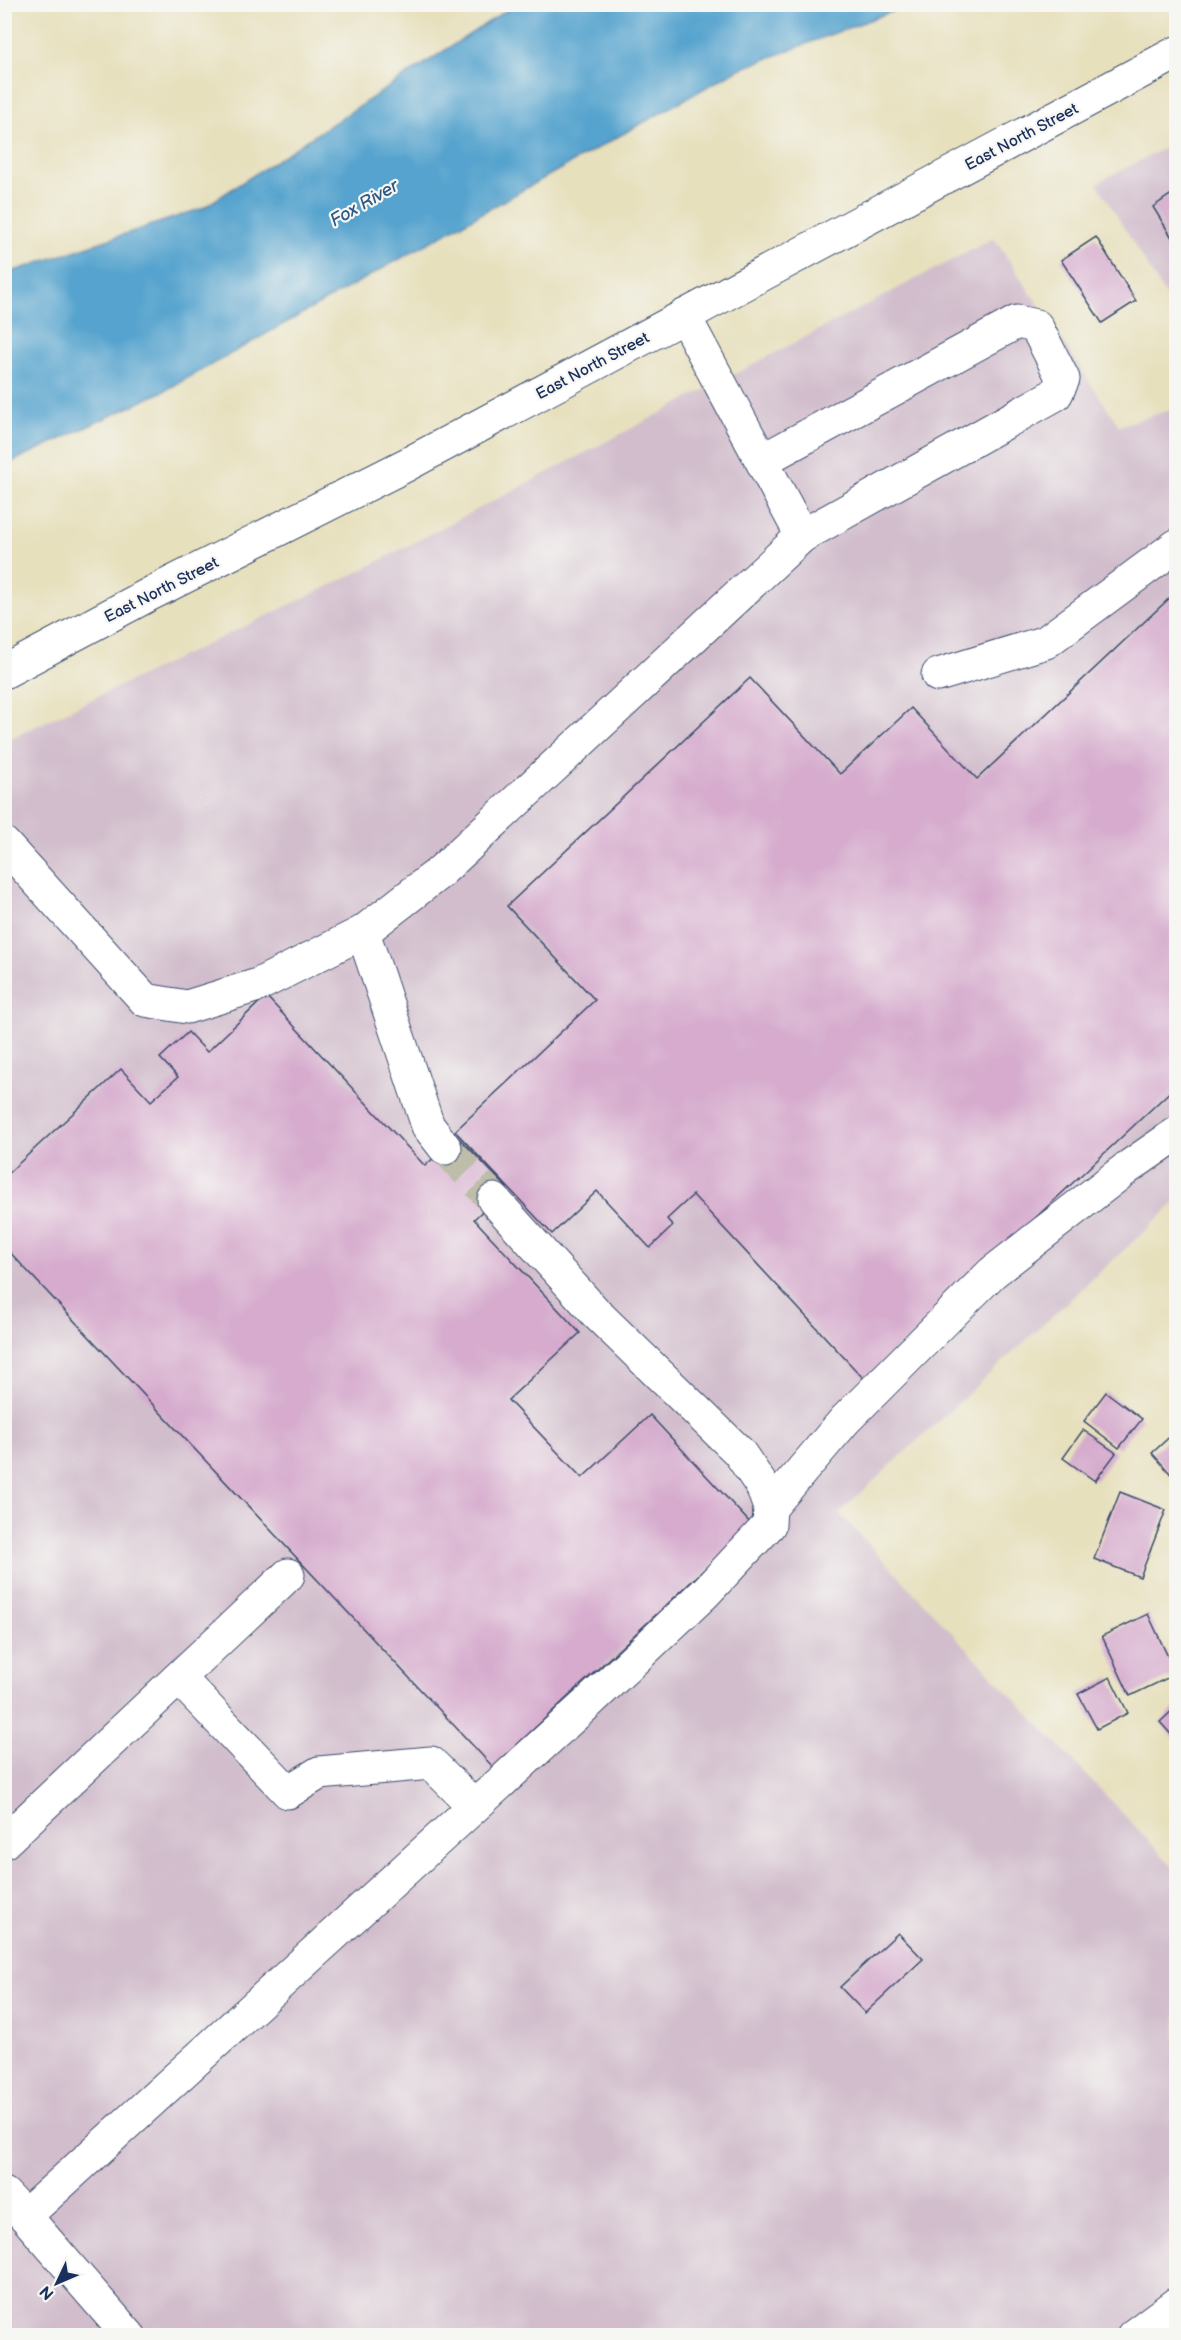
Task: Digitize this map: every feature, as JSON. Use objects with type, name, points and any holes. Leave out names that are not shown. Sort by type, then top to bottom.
[{"type":"main road","name":"East North Street","points":[[4,672],[150,594],[406,465],[1176,53]]},
{"type":"main road","points":[[684,316],[802,536]]},
{"type":"main road","points":[[4,844],[145,1000],[187,1007],[258,986],[363,933],[439,873],[802,536],[1056,394],[1063,379],[1036,326],[1017,322],[763,460]]},
{"type":"main road","points":[[938,675],[1046,642],[1176,546]]},
{"type":"main road","points":[[363,933],[428,1126],[446,1148]]},
{"type":"main road","points":[[770,1508],[845,1420],[992,1273],[1174,1132]]},
{"type":"main road","points":[[129,2336],[15,2205],[474,1806],[705,1593],[769,1525],[770,1508],[762,1486],[739,1452],[597,1314],[494,1200]]},
{"type":"main road","points":[[4,1842],[288,1575]]},
{"type":"main road","points":[[179,1678],[288,1792],[319,1773],[431,1763],[474,1806]]},
{"type":"main road","points":[[1133,2336],[1176,2304]]},
{"type":"shaded area","points":[[1176,142],[1176,313],[1097,183]]},
{"type":"shaded area","points":[[994,238],[1119,426],[1176,408],[1176,1202],[839,1513],[1176,1870],[1176,2335],[5,2336],[5,741],[358,572]]},
{"type":"water","name":"Fox River","points":[[516,4],[909,5],[737,70],[166,390],[5,465],[5,274],[203,208]]},
{"type":"building","points":[[1176,191],[1176,244],[1153,207]]},
{"type":"building","points":[[1096,237],[1136,301],[1102,323],[1061,260]]},
{"type":"building","points":[[1176,592],[1176,1086],[864,1379],[693,1195],[667,1219],[673,1226],[650,1248],[597,1191],[552,1234],[455,1131],[595,1000],[507,906],[750,678],[840,774],[911,708],[977,779]]},
{"type":"building","points":[[266,996],[425,1166],[457,1136],[507,1188],[474,1219],[580,1333],[508,1400],[582,1478],[650,1415],[752,1525],[493,1767],[4,1246],[4,1177],[121,1069],[151,1101],[178,1077],[160,1058],[188,1032],[207,1052]]},
{"type":"building","points":[[1106,1392],[1142,1419],[1119,1448],[1084,1421]]},
{"type":"building","points":[[1083,1430],[1116,1453],[1095,1481],[1063,1458]]},
{"type":"building","points":[[1176,1431],[1176,1480],[1152,1453]]},
{"type":"building","points":[[1120,1492],[1166,1510],[1140,1577],[1094,1559]]},
{"type":"building","points":[[1148,1614],[1176,1674],[1130,1696],[1102,1636]]},
{"type":"building","points":[[1110,1677],[1128,1713],[1097,1729],[1078,1694]]},
{"type":"building","points":[[1176,1707],[1176,1740],[1160,1722]]},
{"type":"building","points":[[898,1933],[923,1959],[865,2013],[840,1987]]},
{"type":"tunnel","points":[[445,1148],[494,1200]]}]
